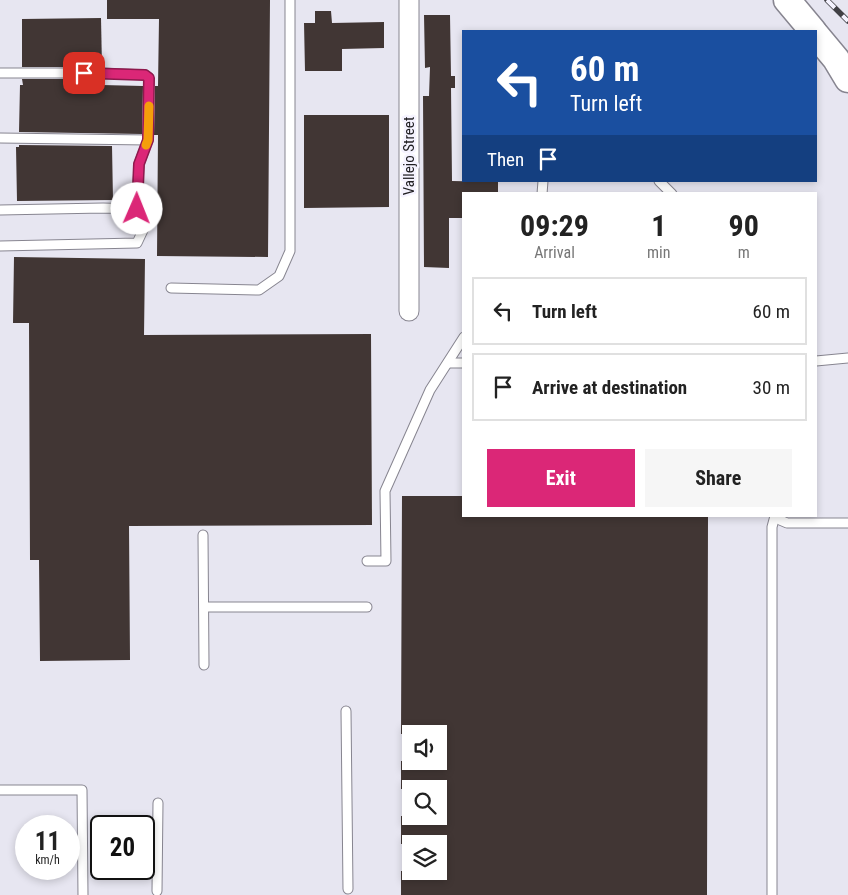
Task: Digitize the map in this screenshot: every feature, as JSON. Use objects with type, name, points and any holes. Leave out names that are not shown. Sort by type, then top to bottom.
[{"type":"street","name":"Vallejo Street","points":[[409,0],[409,311]]},
{"type":"street","points":[[787,0],[812,30]]},
{"type":"street","points":[[817,36],[836,59],[848,79]]},
{"type":"lane","points":[[171,288],[259,290],[279,276],[290,251],[290,0]]},
{"type":"lane","points":[[0,73],[101,73],[145,75],[149,78],[148,140],[139,164],[137,209]]},
{"type":"lane","points":[[0,138],[148,140]]},
{"type":"lane","points":[[659,182],[670,192]]},
{"type":"lane","points":[[0,210],[137,209],[144,216],[145,226],[137,242],[0,246]]},
{"type":"lane","points":[[367,561],[386,561],[385,490],[430,390],[462,340]]},
{"type":"lane","points":[[817,361],[848,358]]},
{"type":"lane","points":[[448,363],[462,363]]},
{"type":"lane","points":[[772,895],[772,527],[776,517]]},
{"type":"lane","points":[[777,517],[787,523],[848,523]]},
{"type":"lane","points":[[203,535],[204,665]]},
{"type":"lane","points":[[204,607],[367,607]]},
{"type":"lane","points":[[346,712],[348,889]]},
{"type":"lane","points":[[0,790],[82,790],[83,895]]},
{"type":"lane","points":[[157,891],[158,803]]},
{"type":"building","points":[[107,0],[270,0],[268,257],[157,256],[158,135],[154,135],[155,86],[158,86],[159,19],[107,19]]},
{"type":"building","points":[[315,11],[331,11],[332,23],[384,22],[384,48],[342,49],[342,71],[305,71],[304,23],[315,23]]},
{"type":"building","points":[[424,15],[450,15],[451,76],[455,76],[455,88],[451,88],[452,181],[498,182],[498,192],[462,192],[462,218],[449,218],[449,268],[424,267],[423,96],[429,96],[430,67],[425,68]]},
{"type":"building","points":[[101,18],[102,67],[22,67],[22,19]]},
{"type":"building","points":[[22,79],[102,79],[102,85],[143,86],[142,134],[19,132],[20,85],[23,85]]},
{"type":"building","points":[[304,115],[389,115],[389,207],[304,208]]},
{"type":"building","points":[[19,145],[112,146],[113,200],[17,201],[16,147],[19,147]]},
{"type":"building","points":[[14,257],[145,259],[144,335],[371,334],[372,525],[129,526],[130,660],[40,661],[39,560],[30,560],[29,323],[13,323]]},
{"type":"building","points":[[402,496],[462,496],[462,517],[708,517],[707,895],[401,895],[401,871],[402,880],[447,880],[447,835],[402,835],[401,844],[401,816],[402,825],[447,825],[447,780],[402,780],[401,789],[401,761],[402,770],[447,770],[447,725],[402,725],[401,734]]},
{"type":"railway","points":[[827,0],[848,21]]},
{"type":"slow traffic","points":[[146,145],[148,140],[149,106]]},
{"type":"route","points":[[84,73],[145,75],[149,78],[148,140],[139,164],[136,195],[137,209]]}]
